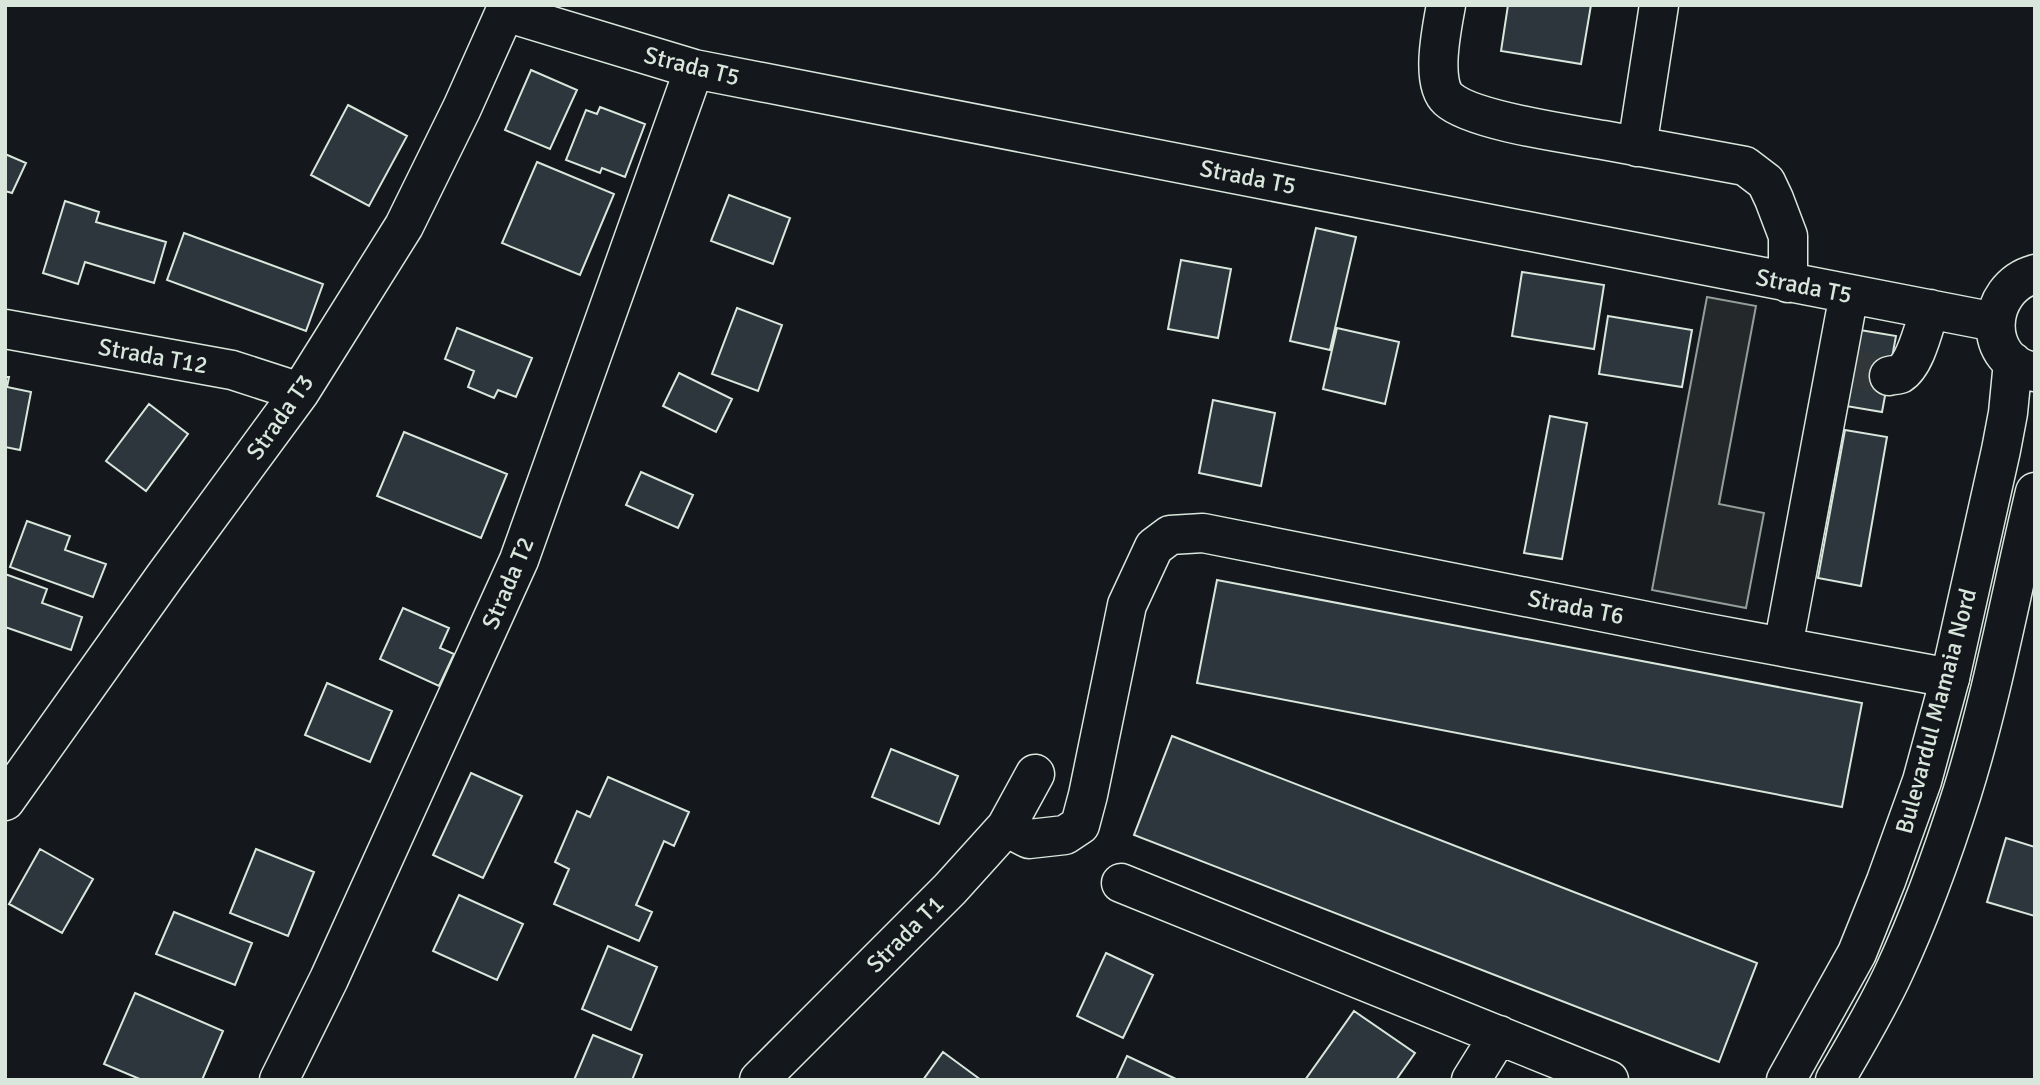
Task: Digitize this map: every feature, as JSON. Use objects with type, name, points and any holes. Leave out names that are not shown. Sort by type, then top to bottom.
[{"type":"street","points":[[1446,5],[1439,47],[1440,82],[1447,99],[1472,112],[1531,128],[1745,166],[1766,182],[1787,236],[1788,282]]},
{"type":"street","points":[[1637,146],[1659,5]]},
{"type":"street","name":"Strada T5","points":[[507,9],[694,69],[1995,322]]},
{"type":"street","name":"Strada T3","points":[[5,801],[300,391],[404,226],[507,9]]},
{"type":"street","name":"Strada T2","points":[[279,1080],[330,979],[519,560],[694,69]]},
{"type":"street","points":[[2024,367],[2004,352],[1998,341],[1995,322],[2002,298],[2011,286],[2035,274]]},
{"type":"street","points":[[1783,647],[1859,370],[1849,294]]},
{"type":"street","points":[[1859,370],[1899,374],[1914,355],[1930,310]]},
{"type":"street","name":"Strada T12","points":[[5,329],[232,370],[300,391]]},
{"type":"street","name":"Bulevardul Mamaia Nord","points":[[1786,1080],[1857,953],[1922,781],[1950,678],[2008,413],[2024,367]]},
{"type":"street","name":"Bulevardul Mamaia Nord","points":[[1835,1080],[1894,972],[1926,896],[1963,792],[1990,691],[2035,492]]},
{"type":"street","name":"Strada T6","points":[[1006,827],[1030,839],[1065,835],[1080,825],[1127,605],[1154,548],[1170,535],[1203,533],[1950,678]]},
{"type":"street","name":"Strada T1","points":[[759,1080],[950,889],[1006,827],[1035,774]]},
{"type":"street","points":[[1121,883],[1609,1080]]},
{"type":"street","points":[[1471,1080],[1499,1035]]},
{"type":"shaded area","points":[[1707,297],[1756,306],[1719,504],[1764,513],[1746,608],[1652,590]]},
{"type":"building","points":[[1508,5],[1591,5],[1581,64],[1501,51]]},
{"type":"building","points":[[531,70],[577,90],[550,149],[505,130]]},
{"type":"building","points":[[348,105],[407,136],[369,206],[311,175]]},
{"type":"building","points":[[600,107],[645,124],[625,177],[602,168],[600,173],[566,160],[586,110],[597,114]]},
{"type":"building","points":[[5,154],[26,163],[12,193],[5,191]]},
{"type":"building","points":[[537,162],[614,194],[580,275],[502,243]]},
{"type":"building","points":[[729,195],[790,218],[773,264],[711,241]]},
{"type":"building","points":[[65,201],[99,212],[96,222],[166,242],[154,283],[85,262],[78,284],[43,273]]},
{"type":"building","points":[[1316,228],[1356,237],[1330,350],[1290,341]]},
{"type":"building","points":[[184,233],[323,284],[306,331],[167,280]]},
{"type":"building","points":[[1181,260],[1231,269],[1218,338],[1168,329]]},
{"type":"building","points":[[1522,272],[1604,285],[1594,349],[1512,336]]},
{"type":"building","points":[[737,308],[782,325],[758,391],[712,374]]},
{"type":"building","points":[[1608,316],[1692,330],[1682,387],[1599,374]]},
{"type":"building","points":[[457,328],[532,358],[516,397],[498,390],[494,398],[468,387],[474,371],[445,359]]},
{"type":"building","points":[[1337,328],[1399,342],[1385,404],[1323,389]]},
{"type":"building","points":[[1860,330],[1896,336],[1882,412],[1846,406]]},
{"type":"building","points":[[679,373],[732,399],[716,432],[663,406]]},
{"type":"building","points":[[5,377],[9,377],[7,387],[31,392],[20,450],[5,447]]},
{"type":"building","points":[[1213,400],[1275,413],[1261,486],[1199,473]]},
{"type":"building","points":[[149,404],[188,434],[146,491],[106,461]]},
{"type":"building","points":[[1550,416],[1587,423],[1562,559],[1524,553]]},
{"type":"building","points":[[1845,430],[1887,437],[1861,586],[1818,578]]},
{"type":"building","points":[[404,432],[507,474],[481,538],[377,496]]},
{"type":"building","points":[[641,472],[693,495],[678,528],[626,505]]},
{"type":"building","points":[[27,521],[70,536],[65,550],[106,564],[93,597],[10,567]]},
{"type":"building","points":[[5,574],[47,589],[42,603],[82,617],[71,650],[5,627]]},
{"type":"building","points":[[1217,580],[1862,703],[1842,807],[1197,683]]},
{"type":"building","points":[[403,608],[449,628],[440,648],[454,654],[439,686],[380,659]]},
{"type":"building","points":[[327,683],[392,711],[370,762],[305,735]]},
{"type":"building","points":[[1172,736],[1757,963],[1719,1062],[1134,835]]},
{"type":"building","points":[[891,749],[958,776],[939,824],[872,797]]},
{"type":"building","points":[[471,773],[522,796],[483,878],[433,855]]},
{"type":"building","points":[[608,777],[689,812],[674,846],[664,841],[636,905],[652,912],[639,941],[554,904],[569,869],[555,862],[577,811],[590,817]]},
{"type":"building","points":[[2006,838],[2035,847],[2035,916],[1987,902]]},
{"type":"building","points":[[40,849],[93,879],[62,933],[9,904]]},
{"type":"building","points":[[256,849],[314,872],[288,936],[230,913]]},
{"type":"building","points":[[459,895],[523,924],[497,980],[433,951]]},
{"type":"building","points":[[174,912],[252,943],[235,985],[156,954]]},
{"type":"building","points":[[608,946],[657,967],[631,1030],[582,1009]]},
{"type":"building","points":[[1106,953],[1153,975],[1123,1038],[1077,1016]]},
{"type":"building","points":[[135,993],[223,1031],[202,1080],[142,1080],[104,1064]]},
{"type":"building","points":[[1354,1011],[1415,1053],[1396,1080],[1305,1080]]},
{"type":"building","points":[[593,1035],[642,1055],[632,1080],[574,1080]]},
{"type":"building","points":[[943,1052],[981,1080],[923,1080]]},
{"type":"building","points":[[1127,1056],[1178,1080],[1116,1080]]},
{"type":"tunnel","points":[[1852,369],[1889,376]]}]
